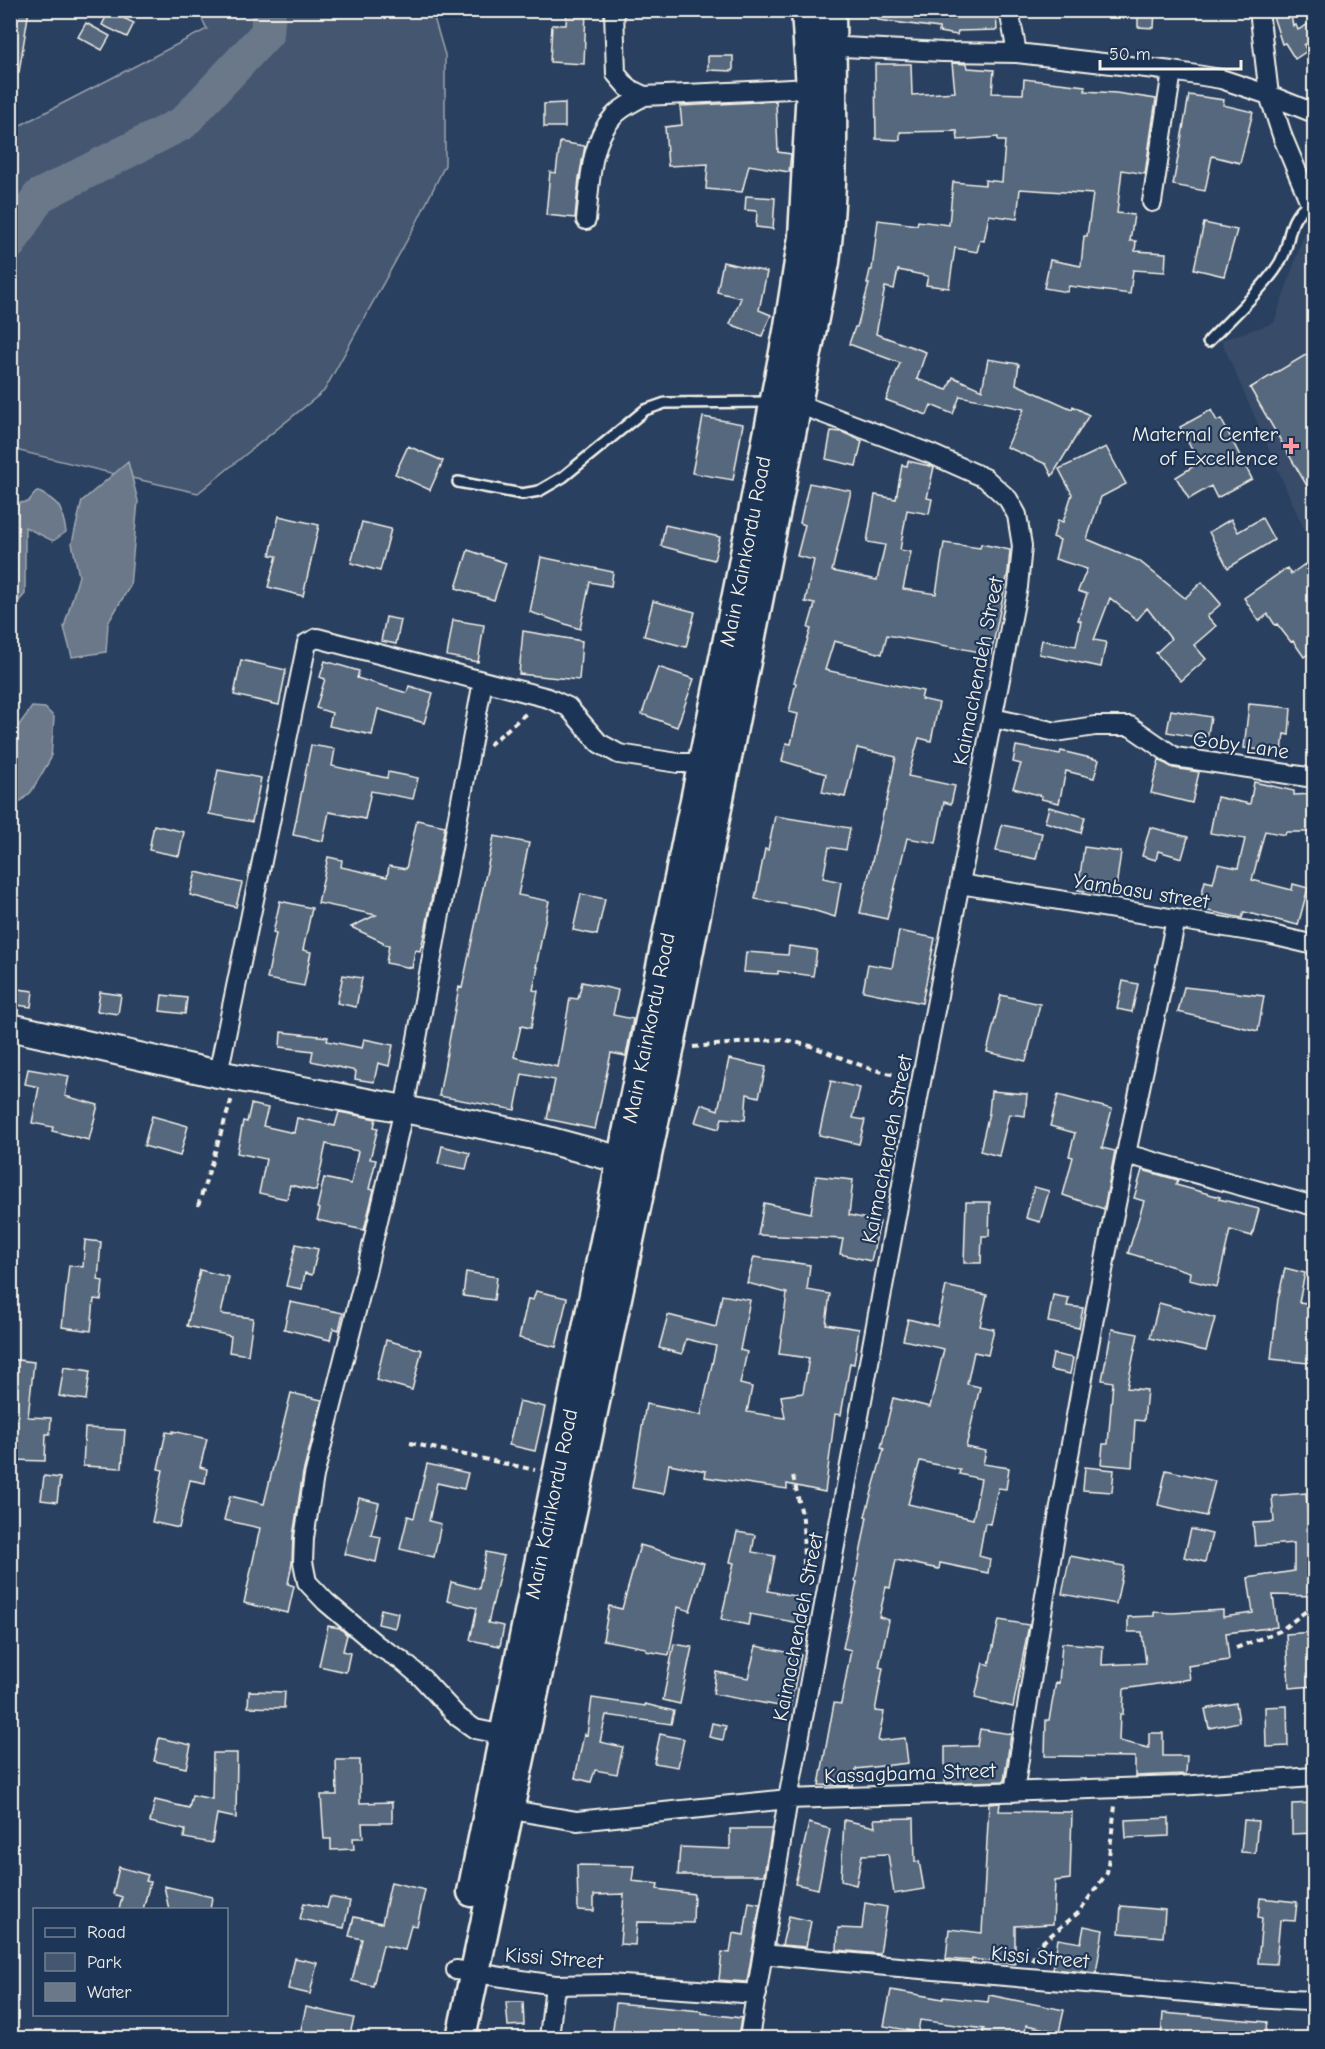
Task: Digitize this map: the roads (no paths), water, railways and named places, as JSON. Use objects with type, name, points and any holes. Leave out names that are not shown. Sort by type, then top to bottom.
[{"type":"main road","points":[[442,2038],[465,1972],[632,1162],[670,1046],[670,979],[687,895],[723,770],[750,587],[786,403],[825,262],[830,219],[832,133],[819,47],[806,10]]},
{"type":"main road","points":[[786,403],[790,322],[803,237],[811,88],[819,47],[831,10]]},
{"type":"main road","name":"Main Kainkordu Road","points":[[687,895],[702,763],[750,587]]},
{"type":"main road","name":"Main Kainkordu Road","points":[[499,1808],[504,1735],[553,1549],[557,1475],[632,1162],[670,979]]},
{"type":"main road","points":[[10,1027],[229,1076],[404,1109],[529,1136],[632,1162]]},
{"type":"main road","points":[[461,2038],[465,1972]]},
{"type":"street","points":[[614,10],[616,74],[628,88],[644,96],[811,88]]},
{"type":"street","points":[[1009,10],[1017,53]]},
{"type":"street","points":[[1259,10],[1269,94],[1283,138],[1313,207]]},
{"type":"street","points":[[819,47],[1017,53],[1172,70],[1221,79],[1269,94],[1314,114]]},
{"type":"street","points":[[1152,202],[1172,70]]},
{"type":"street","points":[[586,220],[593,163],[600,136],[613,116],[644,96]]},
{"type":"street","name":"Kaimachendeh Street","points":[[749,2038],[788,1799],[921,1082],[1018,587],[1022,546],[1017,515],[1008,499],[985,478],[931,454],[786,403]]},
{"type":"street","points":[[229,1076],[307,643],[317,638],[548,698],[568,707],[599,743],[619,754],[678,763],[702,763]]},
{"type":"street","points":[[483,681],[404,1109],[366,1272],[314,1476],[304,1538],[303,1562],[307,1582],[326,1602],[378,1646],[401,1660],[422,1678],[458,1717],[475,1729],[504,1735]]},
{"type":"street","name":"Goby Lane","points":[[993,718],[1056,732],[1095,726],[1130,726],[1175,757],[1314,778]]},
{"type":"street","name":"Yambasu street","points":[[960,884],[1268,934],[1314,945]]},
{"type":"street","points":[[1014,1792],[1031,1677],[1070,1454],[1126,1154],[1176,919]]},
{"type":"street","points":[[1126,1154],[1314,1206]]},
{"type":"street","name":"Kassagbama Street","points":[[499,1808],[577,1821],[788,1799],[1113,1789],[1256,1783],[1314,1777]]},
{"type":"street","name":"Kissi Street","points":[[763,1954],[1223,1997],[1314,2001]]},
{"type":"street","name":"Kissi Street","points":[[465,1972],[555,1985],[608,1984],[757,1994]]},
{"type":"street","points":[[549,2038],[555,1985]]},
{"type":"lane","points":[[1208,342],[1276,269],[1285,252],[1291,225],[1299,210],[1313,207]]},
{"type":"lane","points":[[458,482],[522,494],[539,491],[563,477],[645,410],[665,403],[786,403]]},
{"type":"water","points":[[128,462],[138,501],[130,586],[108,623],[106,652],[72,657],[64,627],[79,576],[72,543],[82,501]]},
{"type":"water","points":[[10,467],[16,482],[17,503],[28,502],[37,491],[45,495],[59,506],[66,532],[53,541],[25,527],[25,594],[11,610]]},
{"type":"water","points":[[32,707],[45,708],[54,717],[51,758],[31,792],[11,810],[11,736]]},
{"type":"waterway","points":[[10,243],[39,196],[183,123],[267,33],[269,10]]},
{"type":"place","name":"Maternal Center of Excellence","points":[[1291,446]]}]
